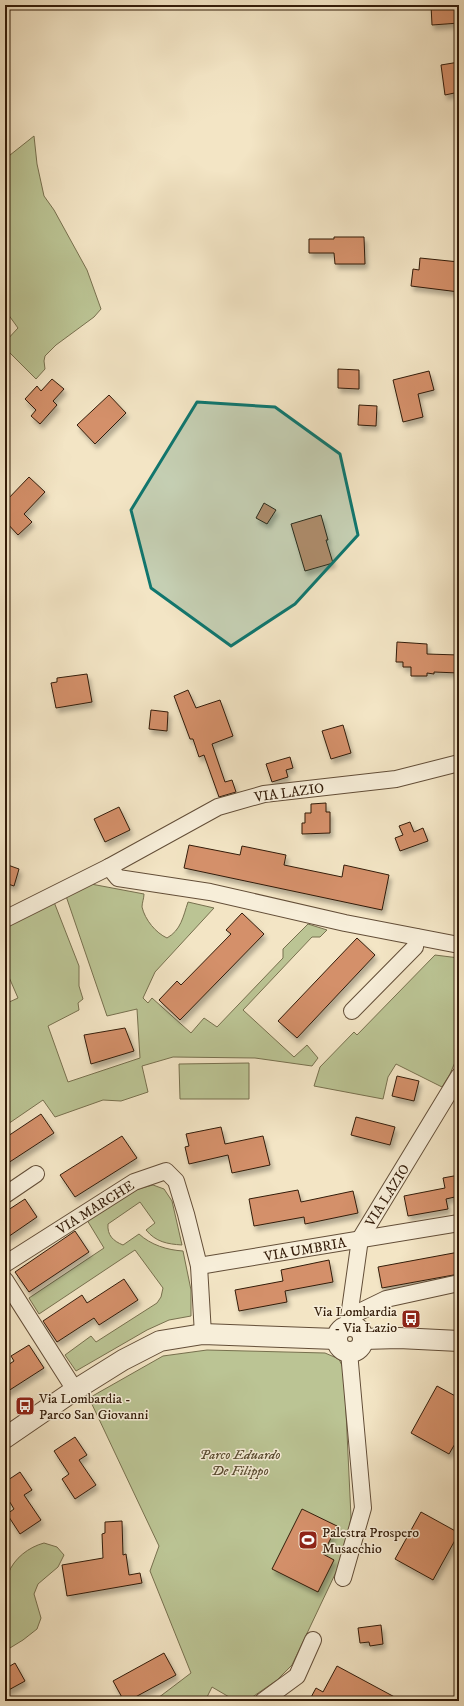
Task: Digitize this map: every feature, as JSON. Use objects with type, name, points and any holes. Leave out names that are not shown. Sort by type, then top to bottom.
[{"type":"street","name":"VIA LAZIO","points":[[5,919],[109,867],[218,807],[264,794],[396,779],[459,763]]},
{"type":"street","points":[[109,867],[118,878],[210,892],[459,945]]},
{"type":"street","points":[[352,1011],[414,947],[416,937]]},
{"type":"street","name":"VIA LAZIO","points":[[343,1578],[363,1508],[349,1334],[360,1239],[459,1076]]},
{"type":"street","name":"VIA MARCHE","points":[[5,1264],[134,1182],[166,1171],[176,1181],[199,1266],[203,1334]]},
{"type":"street","points":[[5,1195],[36,1174]]},
{"type":"street","name":"VIA UMBRIA","points":[[199,1266],[459,1223]]},
{"type":"street","points":[[5,1280],[75,1390]]},
{"type":"street","points":[[349,1334],[386,1299],[459,1283]]},
{"type":"street","points":[[5,1438],[75,1390],[123,1360],[160,1341],[203,1334],[349,1334],[459,1341]]},
{"type":"street","points":[[263,1701],[296,1676],[313,1640]]},
{"type":"highlighted area","points":[[197,402],[275,407],[340,454],[358,535],[295,604],[231,646],[151,588],[131,510]]},
{"type":"green space","points":[[34,136],[37,164],[44,196],[54,210],[87,270],[101,309],[94,317],[56,345],[45,356],[45,369],[36,379],[5,348],[5,342],[18,328],[5,310],[5,159]]},
{"type":"green space","points":[[91,884],[144,894],[142,907],[143,912],[155,929],[167,938],[172,935],[178,927],[183,918],[188,902],[214,908],[155,972],[143,998],[148,1003],[152,998],[191,1033],[204,1018],[217,1027],[283,958],[283,949],[308,924],[327,930],[320,937],[312,937],[243,1010],[294,1057],[307,1045],[318,1058],[312,1066],[255,1058],[173,1057],[142,1066],[148,1092],[121,1101],[103,1100],[55,1117],[43,1100],[5,1126],[5,1004],[18,998],[5,968],[5,927],[54,902],[79,966],[79,986],[83,999],[78,1003],[79,1010],[48,1026],[68,1082],[140,1058],[137,1009],[107,1016],[66,896]]},
{"type":"green space","points":[[435,955],[459,958],[459,1053],[450,1074],[442,1087],[396,1064],[388,1077],[383,1099],[314,1086],[320,1067],[354,1032],[357,1035]]},
{"type":"green space","points":[[249,1063],[249,1099],[180,1099],[179,1064]]},
{"type":"green space","points":[[153,1185],[164,1189],[172,1201],[182,1245],[162,1242],[146,1230],[155,1223],[140,1202],[108,1224],[108,1228],[111,1237],[116,1242],[123,1245],[139,1234],[160,1246],[183,1251],[191,1290],[191,1316],[169,1320],[147,1330],[76,1371],[65,1355],[91,1336],[96,1342],[157,1303],[161,1297],[163,1288],[135,1250],[39,1314],[29,1298],[104,1248],[87,1220],[138,1189]]},
{"type":"green space","name":"Parco Eduardo De Filippo","points":[[207,1350],[325,1353],[339,1359],[344,1370],[351,1517],[346,1551],[292,1665],[277,1680],[251,1698],[242,1701],[236,1701],[212,1687],[205,1701],[154,1701],[191,1673],[150,1571],[159,1546],[89,1398],[163,1356]]},
{"type":"green space","points":[[44,1543],[57,1547],[64,1555],[58,1567],[38,1584],[34,1594],[41,1618],[37,1629],[5,1651],[4,1600],[8,1574],[18,1558],[33,1547]]},
{"type":"building","points":[[431,5],[459,5],[459,23],[432,25]]},
{"type":"building","points":[[459,62],[459,92],[445,95],[441,65]]},
{"type":"building","points":[[334,237],[364,237],[365,264],[335,264],[334,253],[309,253],[309,239],[334,239]]},
{"type":"building","points":[[420,258],[459,262],[459,292],[411,286],[413,269],[419,270]]},
{"type":"building","points":[[338,369],[359,370],[359,389],[338,388]]},
{"type":"building","points":[[429,371],[434,390],[418,394],[423,417],[403,422],[393,380]]},
{"type":"building","points":[[52,379],[64,389],[53,401],[57,405],[40,424],[31,416],[36,410],[25,399],[37,386],[41,391]]},
{"type":"building","points":[[109,395],[126,413],[95,444],[77,425]]},
{"type":"building","points":[[359,405],[377,406],[376,426],[358,425]]},
{"type":"building","points":[[29,477],[45,492],[24,514],[32,522],[18,535],[5,521],[5,502]]},
{"type":"building","points":[[264,503],[276,510],[267,524],[256,518]]},
{"type":"building","points":[[321,515],[328,540],[326,540],[333,563],[305,571],[291,524]]},
{"type":"building","points":[[397,642],[427,644],[427,654],[459,655],[459,673],[434,672],[434,674],[427,673],[427,676],[411,676],[411,667],[403,667],[403,662],[396,662]]},
{"type":"building","points":[[87,674],[92,702],[56,708],[51,683],[57,682],[57,678]]},
{"type":"building","points":[[188,690],[196,708],[220,700],[233,736],[212,744],[225,782],[232,780],[236,792],[219,797],[204,755],[199,757],[193,739],[190,739],[174,696]]},
{"type":"building","points":[[151,710],[168,712],[167,731],[149,729]]},
{"type":"building","points":[[343,725],[351,753],[331,759],[322,731]]},
{"type":"building","points":[[290,757],[293,768],[286,770],[288,777],[272,782],[266,764]]},
{"type":"building","points":[[326,803],[326,812],[330,812],[330,833],[302,834],[302,823],[305,823],[305,813],[311,813],[311,804]]},
{"type":"building","points":[[119,807],[130,830],[105,842],[94,819]]},
{"type":"building","points":[[410,822],[414,832],[423,828],[428,841],[400,851],[395,838],[403,835],[399,826]]},
{"type":"building","points":[[189,845],[240,855],[242,846],[286,855],[284,865],[342,877],[344,865],[389,875],[382,910],[184,868]]},
{"type":"building","points":[[5,864],[19,869],[14,886],[5,883]]},
{"type":"building","points":[[242,913],[264,934],[180,1020],[159,1000],[177,981],[181,985],[231,934],[226,930]]},
{"type":"building","points":[[357,938],[375,955],[297,1038],[278,1021]]},
{"type":"building","points":[[125,1028],[134,1051],[91,1064],[84,1035]]},
{"type":"building","points":[[397,1076],[419,1081],[414,1101],[392,1096]]},
{"type":"building","points":[[41,1114],[54,1133],[5,1165],[5,1138]]},
{"type":"building","points":[[356,1117],[395,1127],[390,1145],[351,1135]]},
{"type":"building","points":[[221,1127],[225,1144],[263,1136],[270,1165],[232,1173],[228,1155],[189,1164],[185,1147],[189,1146],[186,1134]]},
{"type":"building","points":[[122,1136],[137,1158],[75,1197],[60,1175]]},
{"type":"building","points":[[459,1175],[459,1196],[446,1199],[448,1209],[408,1216],[404,1196],[445,1188],[443,1178]]},
{"type":"building","points":[[298,1190],[301,1202],[353,1191],[358,1213],[305,1224],[304,1217],[254,1226],[249,1199]]},
{"type":"building","points":[[25,1199],[37,1217],[5,1239],[5,1212]]},
{"type":"building","points":[[75,1231],[89,1252],[29,1292],[15,1272]]},
{"type":"building","points":[[459,1252],[459,1274],[382,1288],[378,1267]]},
{"type":"building","points":[[329,1260],[333,1282],[285,1291],[287,1302],[239,1311],[235,1290],[283,1281],[281,1270]]},
{"type":"building","points":[[124,1279],[138,1300],[99,1325],[94,1318],[57,1342],[43,1321],[82,1295],[87,1303]]},
{"type":"building","points":[[29,1345],[44,1368],[5,1393],[5,1367],[14,1361],[11,1356]]},
{"type":"building","points":[[437,1386],[459,1398],[459,1437],[449,1454],[411,1433]]},
{"type":"building","points":[[75,1437],[87,1455],[79,1460],[96,1485],[75,1499],[62,1479],[69,1474],[54,1451]]},
{"type":"building","points":[[20,1472],[32,1490],[24,1495],[41,1520],[20,1534],[7,1514],[14,1509],[5,1494],[5,1482]]},
{"type":"building","name":"Palestra Prospero Musacchio","points":[[302,1509],[337,1526],[323,1554],[334,1560],[318,1592],[272,1569]]},
{"type":"building","points":[[421,1512],[459,1533],[433,1580],[395,1559]]},
{"type":"building","points":[[122,1521],[123,1555],[126,1554],[129,1575],[140,1573],[142,1583],[67,1596],[62,1565],[103,1558],[102,1534],[105,1533],[105,1522]]},
{"type":"building","points":[[381,1625],[383,1644],[370,1646],[369,1642],[360,1643],[358,1628]]},
{"type":"building","points":[[164,1653],[176,1675],[128,1701],[124,1701],[113,1681]]},
{"type":"building","points":[[15,1663],[25,1681],[5,1692],[5,1669]]},
{"type":"building","points":[[337,1666],[402,1701],[309,1701],[316,1688],[323,1692]]},
{"type":"place","name":"Via Lombardia - Via Lazio","points":[[411,1319]]},
{"type":"place","name":"Via Lombardia - Parco San Giovanni","points":[[25,1406]]},
{"type":"place","name":"Palestra Prospero Musacchio","points":[[308,1540]]}]
